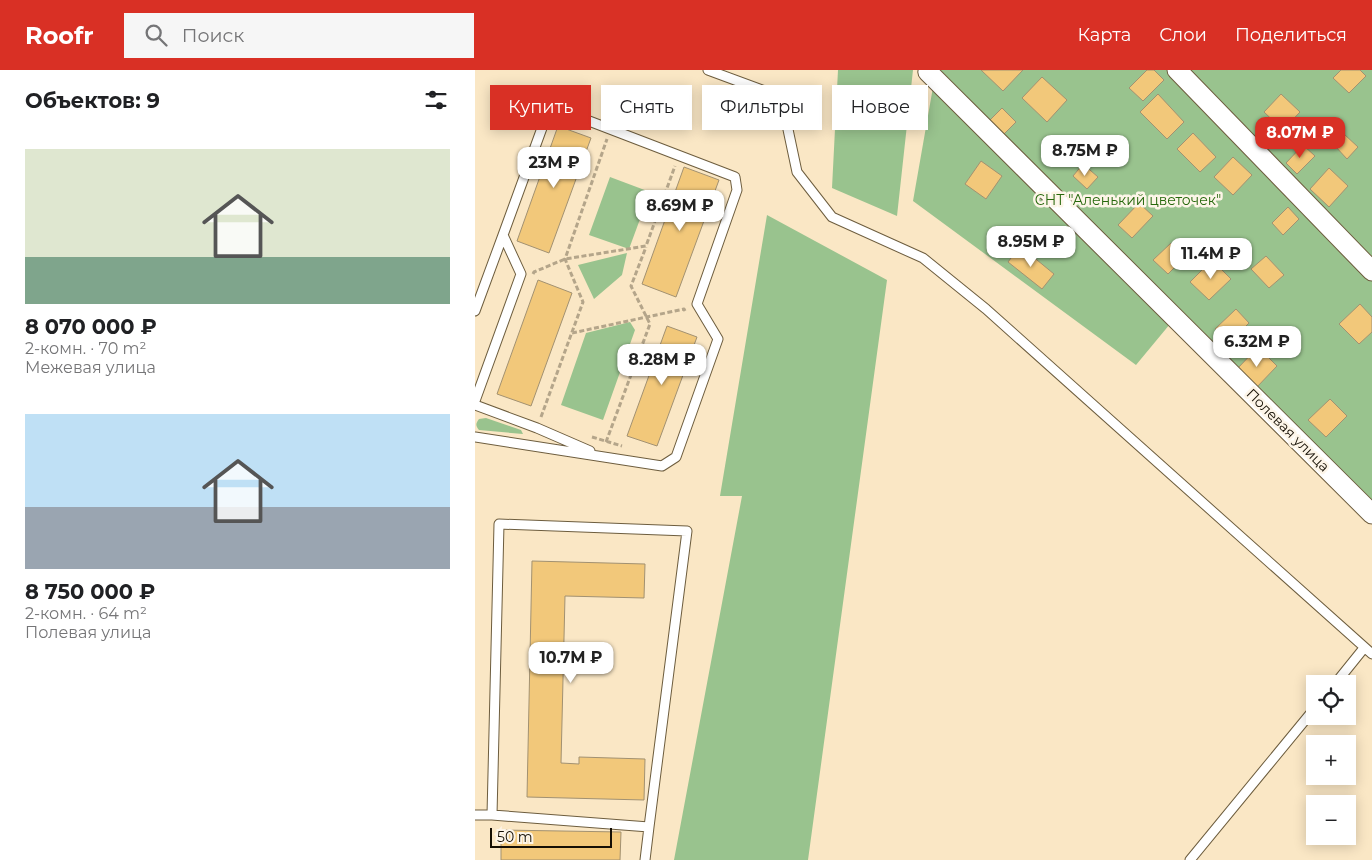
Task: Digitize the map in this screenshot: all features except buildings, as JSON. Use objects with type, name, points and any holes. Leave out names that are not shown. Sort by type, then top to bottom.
[{"type":"street","name":"Полевая улица","points":[[929,70],[928,72],[1372,514]]},
{"type":"street","points":[[1177,70],[1372,271]]},
{"type":"lane","points":[[708,70],[762,90],[777,101],[786,120],[797,172],[832,216],[923,258],[986,309],[1372,654]]},
{"type":"lane","points":[[475,311],[550,106],[601,126]]},
{"type":"lane","points":[[475,437],[662,466],[676,457],[718,339],[697,304],[737,190],[735,177],[613,130]]},
{"type":"lane","points":[[475,401],[521,274],[503,235]]},
{"type":"lane","points":[[475,405],[537,428],[601,457]]},
{"type":"lane","points":[[492,815],[499,524],[687,531],[645,860]]},
{"type":"lane","points":[[1342,675],[1364,648]]},
{"type":"lane","points":[[1190,860],[1306,719]]},
{"type":"lane","points":[[475,815],[649,826]]},
{"type":"path","points":[[537,428],[583,302],[565,259],[610,130]]},
{"type":"path","points":[[598,136],[615,142]]},
{"type":"path","points":[[606,442],[650,324],[631,286],[676,162]]},
{"type":"path","points":[[530,282],[534,272],[565,259],[646,246]]},
{"type":"path","points":[[528,264],[534,272]]},
{"type":"path","points":[[572,332],[684,309],[689,316]]},
{"type":"path","points":[[532,415],[541,418]]},
{"type":"path","points":[[587,435],[631,448]]},
{"type":"green space","points":[[838,70],[913,70],[911,85],[837,85]]},
{"type":"green space","name":"СНТ \"Аленький цветочек\"","points":[[936,70],[1372,70],[1372,517],[1170,324],[1136,365],[913,201],[925,130],[928,130],[928,116]]},
{"type":"green space","points":[[835,130],[906,130],[897,216],[832,188]]},
{"type":"green space","points":[[610,177],[650,192],[629,249],[589,235]]},
{"type":"green space","points":[[767,215],[887,280],[808,860],[674,860],[742,496],[720,496]]},
{"type":"green space","points":[[627,253],[622,275],[594,299],[578,265]]},
{"type":"green space","points":[[630,322],[635,330],[603,420],[561,405],[586,333]]},
{"type":"green space","points":[[486,418],[521,430],[523,434],[479,430],[476,425],[477,422],[479,419]]}]
